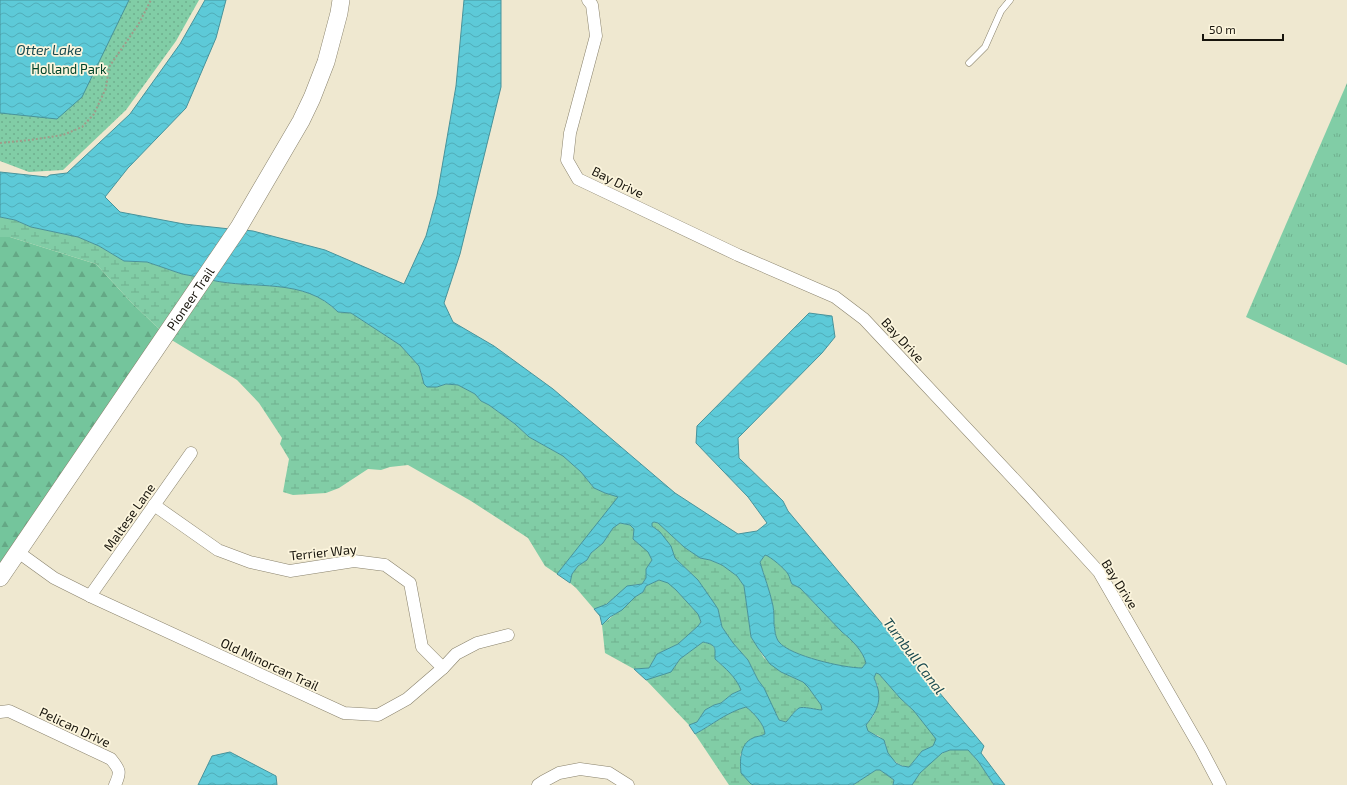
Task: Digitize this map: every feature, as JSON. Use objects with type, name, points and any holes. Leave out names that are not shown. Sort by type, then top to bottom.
[{"type":"street","name":"Pioneer Trail","points":[[0,578],[239,227],[301,121],[312,98],[326,62],[339,14],[341,0]]},
{"type":"street","name":"Bay Drive","points":[[588,0],[592,5],[596,36],[570,133],[567,160],[578,179],[738,255],[835,297],[864,319],[1099,572],[1201,749],[1220,785]]},
{"type":"street","name":"Maltese Lane","points":[[90,596],[191,453]]},
{"type":"street","name":"Terrier Way","points":[[154,505],[218,550],[250,562],[290,571],[354,561],[385,565],[410,583],[422,647],[443,668]]},
{"type":"street","name":"Old Minorcan Trail","points":[[18,552],[54,578],[90,596],[344,713],[378,715],[407,699],[443,668],[456,654],[477,643],[508,635]]},
{"type":"street","name":"Pelican Drive","points":[[0,712],[9,711],[111,759],[118,768],[120,775],[115,785]]},
{"type":"street","points":[[538,785],[559,773],[580,769],[609,773],[628,785]]},
{"type":"lane","points":[[969,63],[985,47],[1001,11],[1010,0]]},
{"type":"path","points":[[0,143],[63,135],[82,126],[94,114],[106,88],[110,67],[138,25],[151,0]]},
{"type":"green space","name":"Holland Park","points":[[0,0],[199,0],[176,41],[126,110],[63,170],[29,172],[0,161]]},
{"type":"green space","points":[[1347,83],[1347,365],[1246,317]]},
{"type":"green space","points":[[0,217],[15,220],[31,227],[78,237],[99,246],[124,261],[147,262],[182,274],[198,277],[161,331],[129,300],[96,264],[10,237],[0,237]]},
{"type":"green space","points":[[0,237],[10,237],[96,264],[129,300],[161,331],[0,567]]},
{"type":"green space","points":[[211,280],[227,283],[294,289],[325,301],[338,312],[351,313],[400,345],[419,366],[422,378],[437,387],[446,384],[458,385],[475,394],[481,401],[515,424],[529,437],[563,456],[581,472],[594,488],[619,497],[557,574],[545,566],[528,538],[471,501],[408,465],[390,467],[381,470],[368,469],[339,488],[326,493],[293,495],[283,492],[289,459],[280,444],[282,438],[259,403],[237,380],[170,339]]},
{"type":"green space","points":[[620,523],[630,525],[634,529],[633,539],[649,552],[652,560],[646,569],[646,578],[642,584],[626,588],[605,605],[594,609],[570,583],[572,574],[578,566],[587,560],[591,553],[603,543],[613,528]]},
{"type":"green space","points":[[652,523],[658,523],[684,547],[700,558],[722,565],[737,576],[744,586],[751,637],[764,658],[781,672],[803,682],[821,705],[822,710],[799,708],[786,722],[779,720],[764,688],[758,680],[748,660],[733,643],[722,627],[718,609],[698,580],[675,558],[670,546],[660,532],[652,526]]},
{"type":"green space","points":[[765,555],[781,566],[788,574],[792,584],[800,588],[857,646],[866,663],[862,669],[831,664],[805,656],[794,652],[779,642],[775,633],[772,600],[760,562]]},
{"type":"green space","points":[[659,580],[668,582],[676,590],[698,614],[701,622],[678,644],[657,654],[649,668],[634,669],[605,653],[602,625],[643,592],[646,586]]},
{"type":"green space","points":[[703,642],[714,647],[716,652],[715,659],[733,677],[741,690],[732,694],[721,703],[705,710],[697,722],[689,725],[646,680],[674,668],[680,659]]},
{"type":"green space","points":[[876,673],[879,674],[900,698],[914,711],[937,739],[933,746],[922,751],[909,767],[900,765],[893,760],[888,753],[886,744],[879,736],[868,732],[866,725],[874,715],[878,686],[874,678]]},
{"type":"green space","points":[[746,707],[761,723],[765,734],[747,743],[740,755],[751,784],[754,785],[729,785],[695,734],[726,715]]},
{"type":"green space","points":[[950,750],[968,750],[978,761],[994,785],[912,785],[928,764],[939,755]]},
{"type":"green space","points":[[876,770],[880,770],[894,780],[893,785],[853,785]]},
{"type":"water","name":"Otter Lake","points":[[0,0],[129,0],[82,97],[57,119],[0,113]]},
{"type":"water","points":[[205,0],[226,0],[216,38],[186,108],[128,168],[105,197],[120,212],[184,224],[230,229],[198,277],[182,274],[147,262],[124,261],[99,246],[78,237],[31,227],[15,220],[0,217],[0,172],[47,177],[50,175],[67,173],[130,114],[180,44]]},
{"type":"water","points":[[464,0],[501,0],[501,87],[460,254],[444,303],[453,322],[494,346],[553,389],[675,493],[738,534],[757,531],[767,523],[748,497],[696,443],[697,426],[809,313],[832,316],[835,337],[822,353],[738,438],[739,458],[783,501],[788,511],[984,746],[981,753],[1005,785],[994,785],[978,761],[968,750],[950,750],[942,753],[920,773],[912,785],[893,785],[894,780],[880,770],[876,770],[853,785],[751,784],[741,773],[741,754],[745,744],[748,741],[754,737],[765,734],[761,723],[752,712],[746,707],[739,709],[726,715],[695,734],[689,725],[697,722],[705,710],[721,703],[732,694],[741,690],[733,677],[715,659],[715,650],[711,644],[703,642],[680,659],[671,672],[646,680],[634,669],[649,668],[657,654],[678,644],[701,622],[698,614],[668,583],[659,580],[646,586],[643,592],[635,597],[622,610],[610,617],[602,625],[600,616],[594,609],[607,604],[627,586],[642,584],[646,578],[646,569],[652,560],[648,552],[633,539],[634,529],[630,525],[620,523],[613,528],[603,543],[591,553],[587,560],[578,566],[572,574],[570,583],[557,574],[618,497],[594,488],[581,472],[563,456],[529,437],[515,424],[481,401],[475,394],[458,385],[446,384],[437,387],[427,387],[424,384],[419,366],[400,345],[351,313],[338,312],[325,301],[294,289],[227,283],[211,280],[244,230],[325,250],[404,284],[426,236],[437,196],[456,86]],"holes":[[[652,523],[658,523],[684,547],[700,558],[722,565],[737,576],[744,586],[751,637],[770,664],[781,672],[803,682],[808,687],[821,705],[822,710],[799,708],[786,722],[779,720],[764,688],[758,680],[748,660],[733,643],[722,627],[718,609],[698,580],[675,558],[671,546],[660,532],[652,526]],[[765,555],[774,560],[784,569],[789,575],[792,584],[800,588],[857,646],[866,663],[862,668],[843,666],[805,656],[794,652],[779,642],[775,633],[772,600],[760,562]],[[876,673],[879,674],[900,698],[914,711],[936,739],[933,746],[922,751],[909,767],[896,763],[888,753],[884,740],[868,731],[866,725],[877,708],[879,697],[874,678]]]},
{"type":"water","points":[[230,752],[276,776],[277,785],[198,785],[212,756]]},
{"type":"water label","name":"Turnbull Canal","points":[[914,656]]}]
